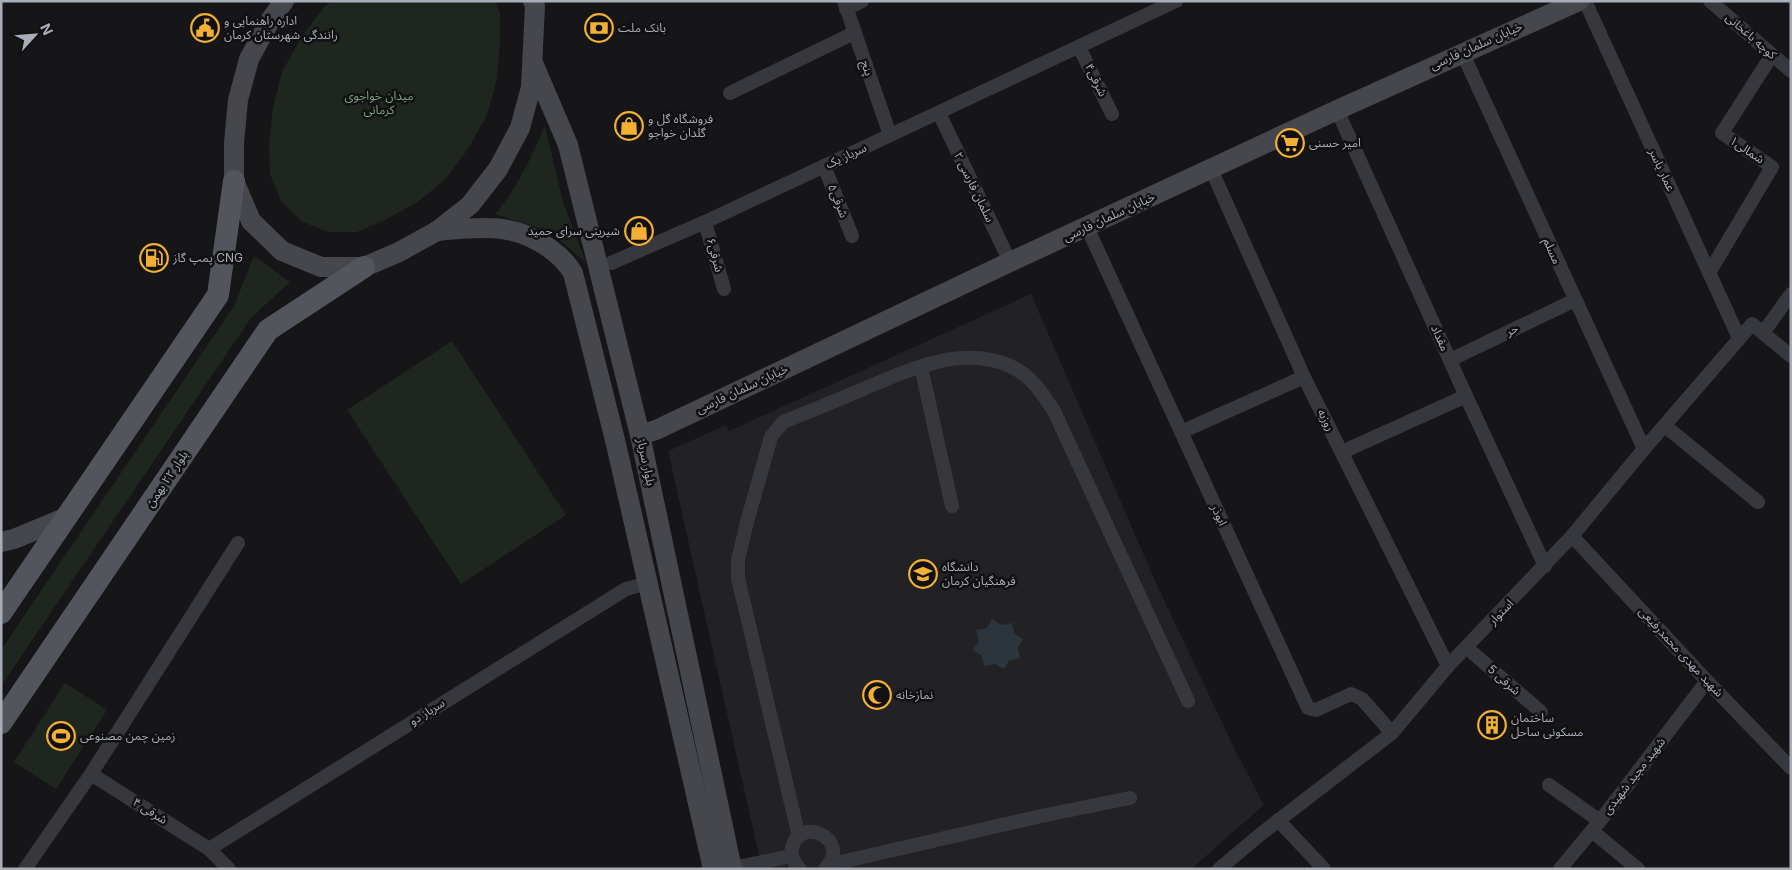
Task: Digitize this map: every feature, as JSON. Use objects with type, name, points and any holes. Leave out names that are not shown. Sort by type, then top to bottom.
[{"type":"main road","points":[[1,613],[218,294],[234,181],[234,144],[238,100],[249,59],[271,10],[284,1]]},
{"type":"main road","points":[[234,181],[251,221],[282,251],[322,267],[364,267],[399,252],[437,231],[470,205],[498,169],[520,128],[531,87],[534,54],[535,6],[533,1]]},
{"type":"main road","points":[[534,54],[549,1]]},
{"type":"main road","name":"خیابان سلمان فارسی","points":[[640,435],[656,430],[1010,262],[1462,52],[1579,1]]},
{"type":"main road","name":"بلوار سرباز","points":[[534,54],[568,145],[640,435],[726,869]]},
{"type":"main road","name":"بلوار سرباز","points":[[437,231],[483,227],[522,232],[540,241],[556,253],[570,267],[573,273],[613,431],[648,583],[726,869]]},
{"type":"main road","name":"بلوار ۲۲ بهمن","points":[[1,723],[268,330],[364,267]]},
{"type":"main road","points":[[1,542],[14,539],[67,516]]},
{"type":"street","points":[[845,5],[862,1]]},
{"type":"street","name":"سرباز یک","points":[[611,263],[705,222],[1176,1]]},
{"type":"street","name":"عمار یاسر","points":[[1585,1],[1739,338]]},
{"type":"street","name":"کوچه باغخانی","points":[[1710,1],[1791,70]]},
{"type":"street","name":"پنج","points":[[845,5],[890,135]]},
{"type":"street","points":[[730,93],[854,33]]},
{"type":"street","name":"شرقی۴","points":[[1079,47],[1112,114]]},
{"type":"street","name":"مسلم","points":[[1462,52],[1644,449]]},
{"type":"street","name":"شمالی۱","points":[[1709,273],[1772,167],[1722,133],[1772,55]]},
{"type":"street","name":"مقداد","points":[[1337,110],[1545,566]]},
{"type":"street","name":"سلمان فارسى ٢","points":[[938,113],[1010,262]]},
{"type":"street","name":"شرقی۵","points":[[824,166],[852,236]]},
{"type":"street","name":"روزبه","points":[[1211,169],[1304,377],[1448,666]]},
{"type":"street","name":"شرقی۶","points":[[705,222],[724,289]]},
{"type":"street","name":"ابوذر","points":[[1087,227],[1308,708],[1316,710],[1351,694],[1362,699],[1392,733]]},
{"type":"street","points":[[1791,294],[1764,333],[1791,356]]},
{"type":"street","name":"حر","points":[[1450,360],[1575,300]]},
{"type":"street","name":"استوار","points":[[1219,869],[1278,820],[1392,733],[1448,666],[1572,536],[1752,324],[1764,333]]},
{"type":"street","points":[[800,869],[794,863],[792,856],[792,849],[799,836],[738,578],[738,560],[771,437],[783,422],[912,369],[960,358],[991,359],[1012,366],[1033,381],[1054,412],[1188,702]]},
{"type":"street","points":[[921,367],[952,506]]},
{"type":"street","points":[[1181,432],[1304,377]]},
{"type":"street","points":[[1342,452],[1466,396]]},
{"type":"street","points":[[1665,426],[1758,502]]},
{"type":"street","name":"شهید مهدی محمدرفیعی","points":[[1572,536],[1707,682],[1791,768]]},
{"type":"street","points":[[25,869],[91,774],[238,543]]},
{"type":"street","name":"سرباز دو","points":[[209,849],[626,589],[648,583]]},
{"type":"street","name":"شرقی 5","points":[[1467,648],[1541,712]]},
{"type":"street","name":"شهید مجید شهیدی","points":[[1560,869],[1596,826],[1707,682]]},
{"type":"street","name":"شرقی ۴","points":[[91,774],[209,849],[229,869]]},
{"type":"street","points":[[1549,785],[1596,826],[1638,869]]},
{"type":"street","points":[[826,867],[1041,816],[1130,798]]},
{"type":"street","points":[[1278,820],[1324,869]]},
{"type":"street","points":[[799,836],[816,832],[827,838],[833,849],[833,856],[826,867]]},
{"type":"street","points":[[726,869],[792,856]]},
{"type":"shaded area","name":"دانشگاه فرهنگیان کرمان","points":[[1031,294],[1156,583],[1236,752],[1264,805],[1191,869],[762,869],[668,451],[726,425],[729,431]]},
{"type":"shaded area","points":[[992,619],[1002,625],[1012,623],[1014,633],[1023,639],[1018,648],[1020,658],[1009,661],[1004,669],[995,664],[984,666],[982,656],[973,650],[979,641],[976,630],[987,628]]},
{"type":"green space","name":"میدان خواجوی کرمانی","points":[[332,1],[495,1],[500,13],[497,79],[487,115],[468,149],[445,180],[416,203],[383,221],[357,232],[328,232],[301,221],[281,201],[270,174],[269,145],[273,108],[282,72],[301,38],[324,7]]},
{"type":"green space","points":[[545,126],[563,202],[586,263],[553,234],[495,214],[517,183]]},
{"type":"green space","points":[[254,256],[290,282],[251,318],[1,686],[1,650],[234,306]]},
{"type":"green space","points":[[452,341],[566,515],[461,584],[347,410]]},
{"type":"green space","name":"زمین چمن مصنوعی","points":[[65,683],[107,710],[56,789],[14,762]]},
{"type":"place","name":"اداره راهنمایی و رانندگی شهرستان کرمان","points":[[205,28]]},
{"type":"place","name":"بانک ملت","points":[[599,28]]},
{"type":"place","name":"فروشگاه گل و گلدان خواجو","points":[[629,126]]},
{"type":"place","name":"امیر حسنی","points":[[1290,143]]},
{"type":"place","name":"شیرینی سرای حمید","points":[[639,231]]},
{"type":"place","name":"پمپ گاز CNG","points":[[154,258]]},
{"type":"place","name":"دانشگاه فرهنگیان کرمان","points":[[923,574]]},
{"type":"place","name":"نمازخانه","points":[[877,695]]},
{"type":"place","name":"ساختمان مسکونی ساحل","points":[[1492,725]]},
{"type":"place","name":"زمین چمن مصنوعی","points":[[61,736]]}]
